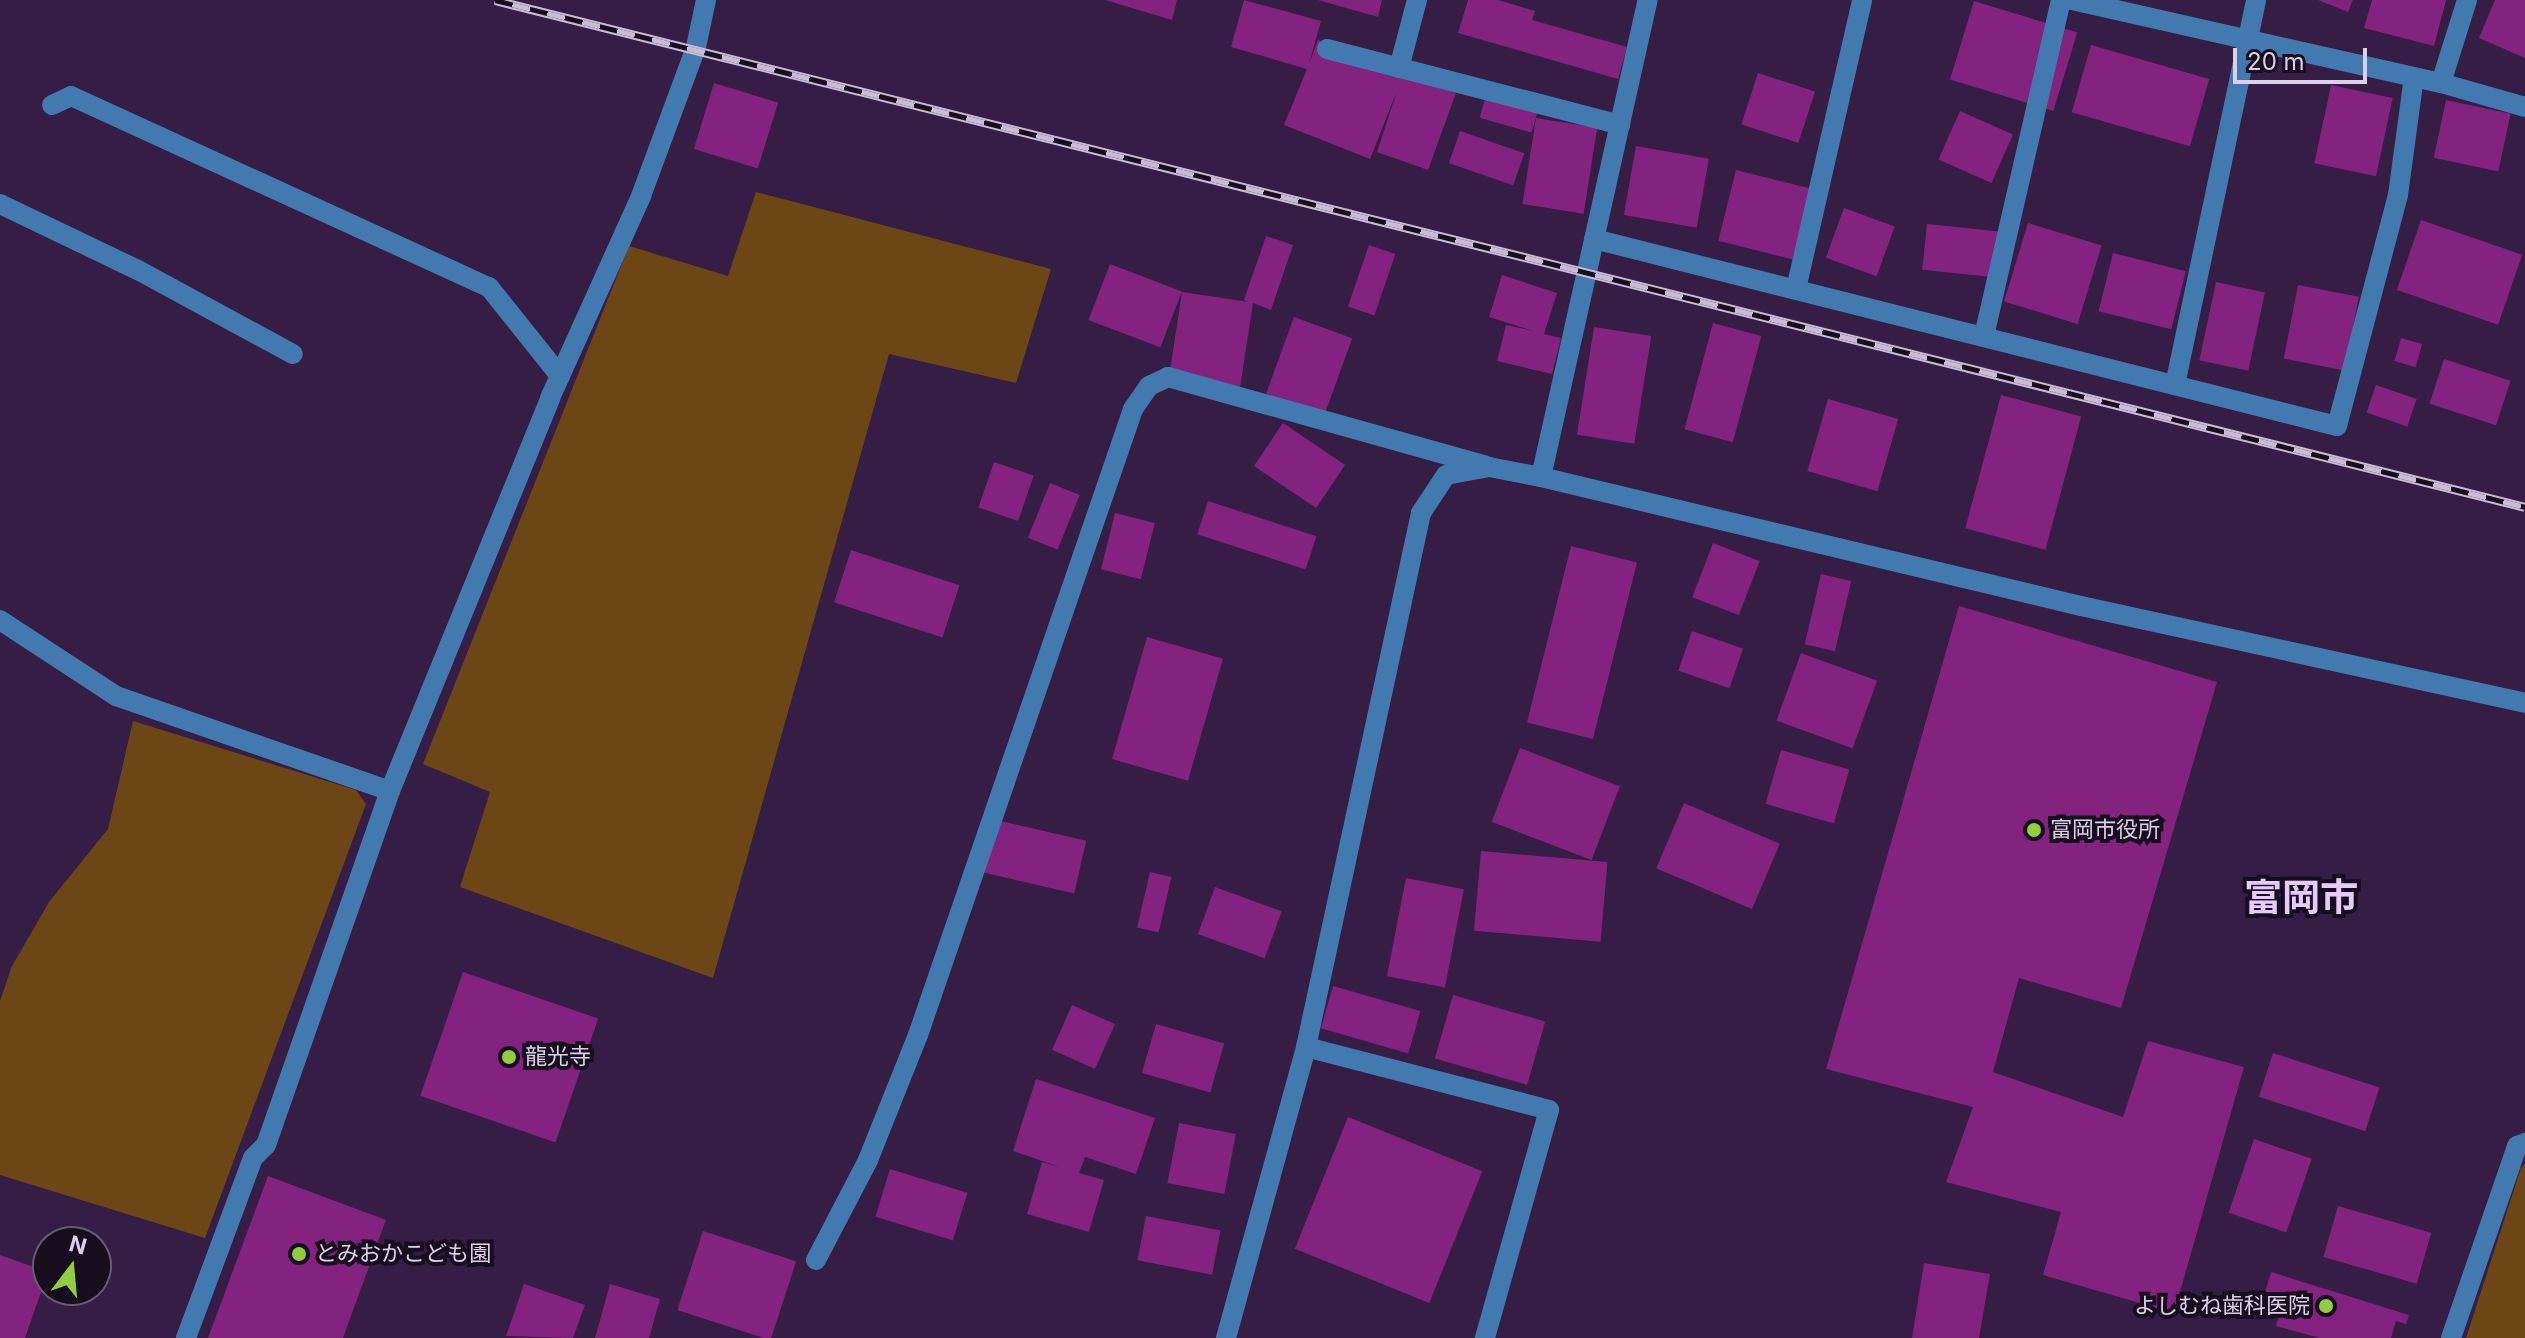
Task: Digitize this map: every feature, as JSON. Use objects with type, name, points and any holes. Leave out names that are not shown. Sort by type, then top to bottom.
[{"type":"street","points":[[186,1338],[253,1158],[266,1145],[390,791],[560,376],[641,196],[696,47],[706,0]]},
{"type":"street","points":[[1399,68],[1417,0]]},
{"type":"street","points":[[1541,477],[1648,0]]},
{"type":"street","points":[[1796,289],[1862,0]]},
{"type":"street","points":[[1984,336],[2061,0]]},
{"type":"street","points":[[2072,0],[2441,83],[2525,107]]},
{"type":"street","points":[[2175,385],[2256,0]]},
{"type":"street","points":[[2441,83],[2467,0]]},
{"type":"street","points":[[1327,49],[1620,125]]},
{"type":"street","points":[[1594,239],[2337,426],[2398,195],[2414,77]]},
{"type":"street","points":[[52,105],[71,96],[489,287],[560,376]]},
{"type":"street","points":[[0,204],[138,270],[293,354]]},
{"type":"street","points":[[816,1260],[868,1160],[918,1035],[1133,409],[1149,386],[1168,377],[1489,467],[2081,606],[2525,703]]},
{"type":"street","points":[[1226,1338],[1306,1047],[1421,513],[1446,475],[1489,467]]},
{"type":"street","points":[[0,620],[116,696],[390,791]]},
{"type":"street","points":[[1306,1047],[1549,1110],[1485,1338]]},
{"type":"street","points":[[2451,1338],[2517,1146],[2525,1143]]},
{"type":"shaded area","points":[[756,192],[1051,269],[1016,383],[889,354],[713,978],[460,887],[490,792],[423,764],[629,246],[728,276]]},
{"type":"shaded area","points":[[133,721],[356,790],[366,804],[205,1238],[0,1175],[0,1001],[12,966],[49,902],[108,829]]},
{"type":"shaded area","points":[[2525,1164],[2525,1338],[2466,1338],[2521,1168]]},
{"type":"building","points":[[1105,0],[1177,0],[1172,20]]},
{"type":"building","points":[[1244,0],[1321,21],[1309,64],[1318,40],[1456,93],[1428,170],[1377,152],[1397,91],[1370,159],[1284,125],[1307,69],[1231,47]]},
{"type":"building","points":[[1318,0],[1382,0],[1378,17]]},
{"type":"building","points":[[1468,0],[1498,0],[1535,11],[1532,20],[1627,47],[1618,79],[1458,33]]},
{"type":"building","points":[[2318,0],[2353,0],[2348,12]]},
{"type":"building","points":[[2372,0],[2446,0],[2434,46],[2364,28]]},
{"type":"building","points":[[2495,0],[2525,0],[2525,58],[2479,38]]},
{"type":"building","points":[[1974,1],[2077,33],[2053,111],[1950,79]]},
{"type":"building","points":[[2091,45],[2209,79],[2190,146],[2072,112]]},
{"type":"building","points":[[1758,73],[1815,92],[1798,143],[1741,124]]},
{"type":"building","points":[[714,83],[778,103],[758,169],[694,149]]},
{"type":"building","points":[[1489,85],[1541,100],[1532,133],[1480,118]]},
{"type":"building","points":[[2331,85],[2393,98],[2376,176],[2314,163]]},
{"type":"building","points":[[2446,100],[2511,114],[2498,171],[2434,158]]},
{"type":"building","points":[[1960,111],[2013,135],[1991,183],[1938,159]]},
{"type":"building","points":[[1536,118],[1597,128],[1584,214],[1522,204]]},
{"type":"building","points":[[1460,131],[1524,153],[1513,185],[1449,163]]},
{"type":"building","points":[[1636,146],[1709,159],[1697,228],[1624,215]]},
{"type":"building","points":[[1736,170],[1815,190],[1797,260],[1718,241]]},
{"type":"building","points":[[1844,208],[1895,226],[1877,276],[1826,258]]},
{"type":"building","points":[[2421,220],[2522,255],[2498,325],[2397,290]]},
{"type":"building","points":[[2028,223],[2102,246],[2078,324],[2004,301]]},
{"type":"building","points":[[1927,224],[2002,232],[1997,278],[1922,270]]},
{"type":"building","points":[[1266,236],[1293,245],[1271,310],[1253,303],[1240,388],[1169,377],[1182,292],[1249,302],[1244,300]]},
{"type":"building","points":[[1369,245],[1395,254],[1374,316],[1348,306]]},
{"type":"building","points":[[2113,253],[2186,271],[2171,329],[2098,311]]},
{"type":"building","points":[[1110,264],[1182,292],[1160,348],[1088,320]]},
{"type":"building","points":[[1502,275],[1557,293],[1544,334],[1561,338],[1552,374],[1497,361],[1506,325],[1534,331],[1489,317]]},
{"type":"building","points":[[2216,282],[2265,292],[2248,371],[2199,360]]},
{"type":"building","points":[[2298,285],[2359,297],[2345,370],[2284,359]]},
{"type":"building","points":[[1294,317],[1352,338],[1324,415],[1266,394]]},
{"type":"building","points":[[1713,323],[1761,336],[1733,442],[1685,429]]},
{"type":"building","points":[[1594,327],[1651,336],[1634,444],[1577,435]]},
{"type":"building","points":[[2401,338],[2422,344],[2416,367],[2394,361]]},
{"type":"building","points":[[2444,359],[2511,381],[2496,425],[2429,404]]},
{"type":"building","points":[[2376,385],[2417,399],[2407,426],[2367,412]]},
{"type":"building","points":[[2001,395],[2081,416],[2045,550],[1965,528]]},
{"type":"building","points":[[1828,399],[1898,419],[1877,491],[1807,471]]},
{"type":"building","points":[[1283,423],[1345,465],[1316,508],[1254,466]]},
{"type":"building","points":[[994,462],[1034,476],[1018,521],[978,507]]},
{"type":"building","points":[[1050,483],[1080,495],[1058,550],[1028,538]]},
{"type":"building","points":[[1208,501],[1316,536],[1306,570],[1197,534]]},
{"type":"building","points":[[1115,513],[1155,523],[1141,579],[1101,569]]},
{"type":"building","points":[[1713,543],[1760,561],[1739,615],[1692,597]]},
{"type":"building","points":[[1571,546],[1637,562],[1593,739],[1527,723]]},
{"type":"building","points":[[851,550],[959,585],[942,638],[834,602]]},
{"type":"building","points":[[1821,574],[1851,581],[1835,651],[1805,644]]},
{"type":"building","name":"富岡市役所","points":[[1959,606],[2217,682],[2121,1008],[2019,978],[1993,1072],[2123,1117],[2148,1041],[2244,1067],[2174,1313],[2043,1275],[2061,1212],[1946,1182],[1973,1107],[1826,1069]]},
{"type":"building","points":[[1692,631],[1743,649],[1729,688],[1678,671]]},
{"type":"building","points":[[1147,637],[1223,659],[1188,781],[1112,759]]},
{"type":"building","points":[[1801,653],[1877,681],[1852,748],[1776,721]]},
{"type":"building","points":[[1520,748],[1620,786],[1592,860],[1492,822]]},
{"type":"building","points":[[1781,750],[1849,770],[1834,823],[1766,804]]},
{"type":"building","points":[[1684,803],[1780,844],[1752,909],[1656,868]]},
{"type":"building","points":[[983,817],[1086,841],[1074,893],[971,870]]},
{"type":"building","points":[[1481,851],[1608,862],[1601,942],[1474,931]]},
{"type":"building","points":[[1150,872],[1171,877],[1159,932],[1137,928]]},
{"type":"building","points":[[1406,878],[1464,889],[1445,987],[1387,976]]},
{"type":"building","points":[[1215,887],[1282,911],[1265,958],[1198,934]]},
{"type":"building","name":"龍光寺","points":[[463,972],[598,1019],[556,1142],[420,1096]]},
{"type":"building","points":[[1333,986],[1420,1011],[1408,1053],[1321,1028]]},
{"type":"building","points":[[1453,995],[1545,1021],[1527,1085],[1435,1058]]},
{"type":"building","points":[[1072,1005],[1115,1024],[1095,1069],[1052,1050]]},
{"type":"building","points":[[1156,1024],[1224,1044],[1210,1093],[1142,1073]]},
{"type":"building","points":[[2273,1053],[2380,1088],[2365,1131],[2259,1097]]},
{"type":"building","points":[[1036,1079],[1155,1118],[1136,1174],[1085,1157],[1079,1173],[1104,1180],[1089,1232],[1027,1214],[1042,1162],[1060,1167],[1013,1151]]},
{"type":"building","points":[[1348,1117],[1482,1171],[1429,1303],[1295,1249]]},
{"type":"building","points":[[1179,1123],[1236,1134],[1224,1194],[1167,1183]]},
{"type":"building","points":[[2254,1139],[2312,1159],[2286,1233],[2229,1213]]},
{"type":"building","points":[[890,1169],[967,1193],[953,1240],[875,1217]]},
{"type":"building","points":[[268,1176],[386,1220],[343,1338],[208,1338]]},
{"type":"building","points":[[2338,1206],[2431,1233],[2417,1284],[2323,1257]]},
{"type":"building","points":[[1146,1216],[1221,1231],[1212,1275],[1137,1260]]},
{"type":"building","points":[[703,1231],[796,1261],[771,1338],[677,1310]]},
{"type":"building","points":[[0,1255],[32,1266],[32,1306],[36,1306],[25,1338],[0,1338]]},
{"type":"building","points":[[1924,1263],[1990,1274],[1979,1338],[1912,1338]]},
{"type":"building","name":"よしむね歯科医院","points":[[2271,1272],[2409,1315],[2406,1324],[2396,1321],[2391,1338],[2320,1338],[2276,1326],[2281,1310],[2262,1303]]},
{"type":"building","points":[[524,1284],[585,1305],[573,1338],[506,1336]]},
{"type":"building","points":[[610,1284],[660,1299],[649,1338],[595,1338]]},
{"type":"railway","points":[[495,0],[2525,507]]},
{"type":"place","name":"富岡市役所","points":[[2034,830]]},
{"type":"place","name":"龍光寺","points":[[509,1057]]},
{"type":"place","name":"とみおかこども園","points":[[299,1254]]},
{"type":"place","name":"よしむね歯科医院","points":[[2326,1306]]},
{"type":"district","name":"富岡市","points":[[2301,898]]}]
